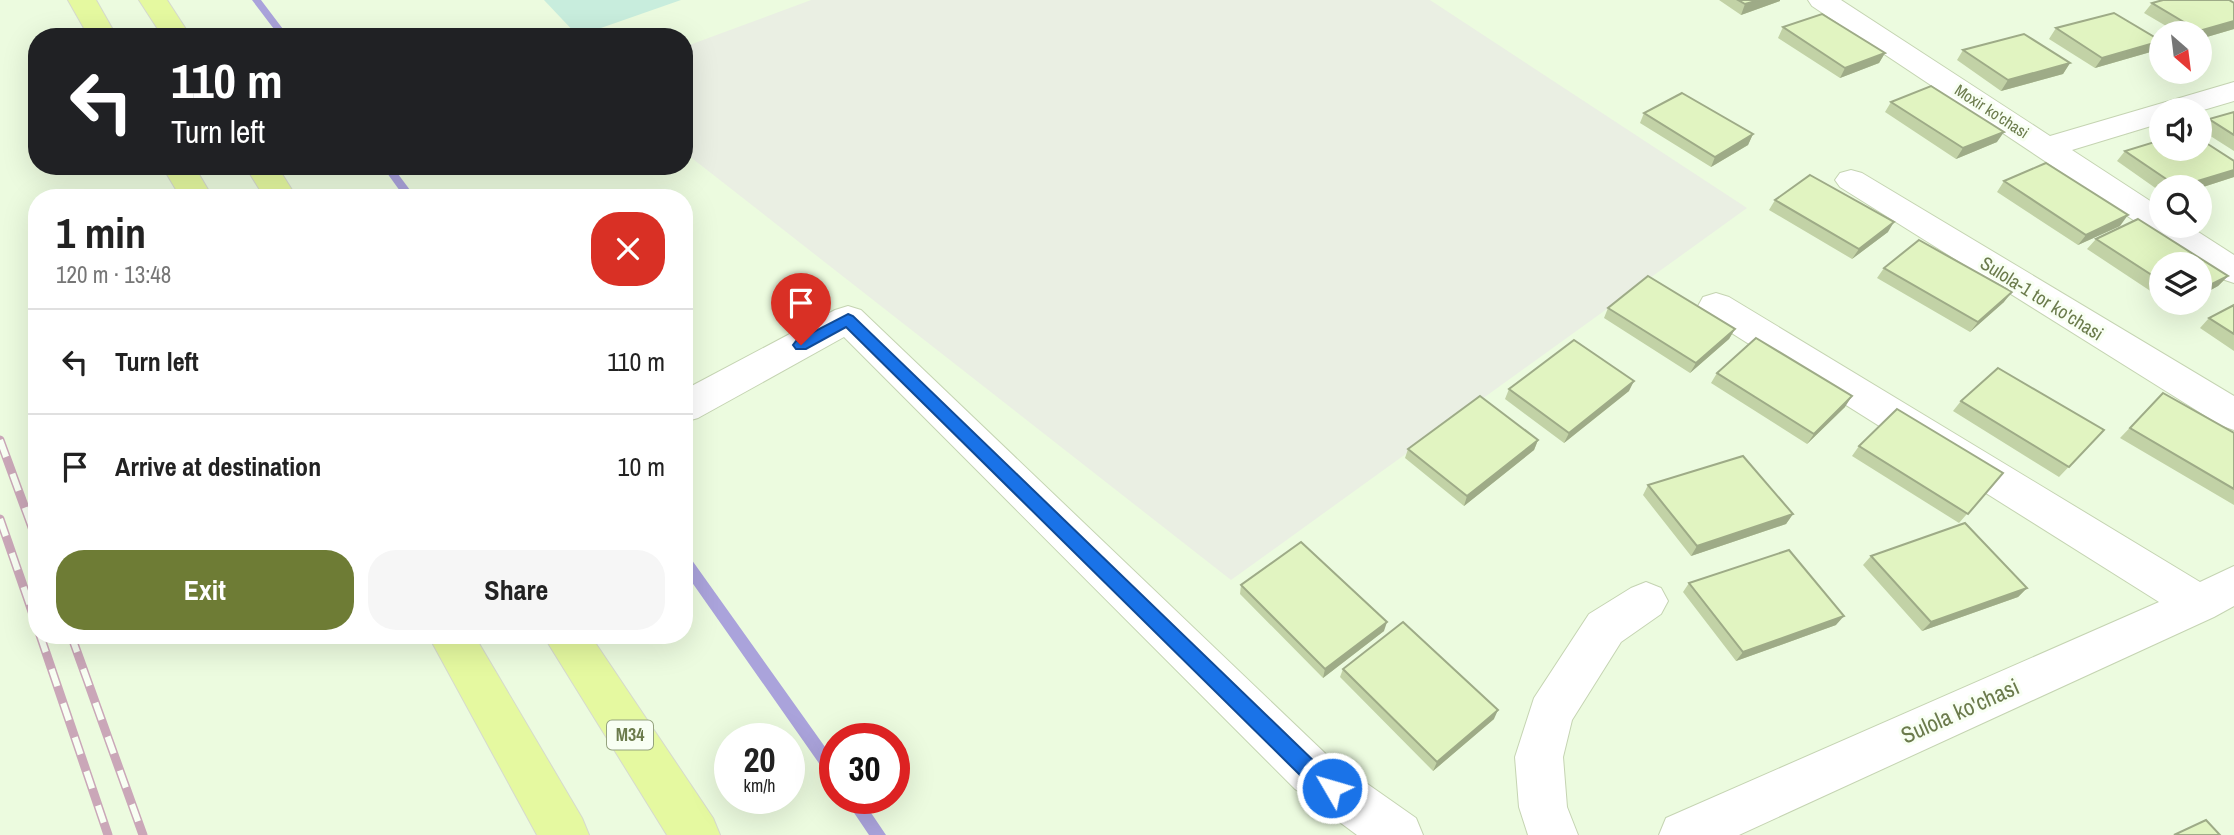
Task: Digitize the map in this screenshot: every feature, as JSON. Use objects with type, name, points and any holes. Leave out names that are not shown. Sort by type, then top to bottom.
[{"type":"highway","points":[[82,0],[98,28]]},
{"type":"highway","points":[[153,0],[171,28]]},
{"type":"highway","points":[[455,644],[564,835]]},
{"type":"highway","name":"M34","points":[[571,644],[695,835]]},
{"type":"street","name":"Moxir ko'chasi","points":[[1822,0],[2149,215]]},
{"type":"street","points":[[2211,98],[2234,91]]},
{"type":"street","points":[[2047,147],[2149,117]]},
{"type":"street","name":"Sulola-1 tor ko'chasi","points":[[1851,180],[2234,415]]},
{"type":"street","name":"Moxir ko'chasi","points":[[2184,238],[2234,271]]},
{"type":"street","points":[[1716,306],[2217,594]]},
{"type":"street","points":[[693,403],[848,319],[1312,773],[1398,835]]},
{"type":"street","name":"Sulola ko'chasi","points":[[1684,835],[2217,594]]},
{"type":"street","points":[[1553,835],[1543,807],[1539,757],[1550,713],[1605,628],[1646,601]]},
{"type":"shaded area","points":[[0,0],[2234,0],[2234,835],[0,835]]},
{"type":"shaded area","points":[[544,0],[681,0],[601,28],[570,28]]},
{"type":"shaded area","points":[[811,0],[1430,0],[1747,208],[1231,580],[693,159],[693,44]]},
{"type":"building","points":[[1738,0],[1759,0],[1745,4]]},
{"type":"building","points":[[2163,0],[2229,0],[2234,3],[2234,21],[2212,27],[2212,21],[2182,21],[2152,3]]},
{"type":"building","points":[[2114,13],[2149,34],[2149,44],[2102,58],[2056,28]]},
{"type":"building","points":[[1822,14],[1885,53],[1845,68],[1783,27]]},
{"type":"building","points":[[2024,34],[2070,63],[2008,80],[1963,50]]},
{"type":"building","points":[[1931,86],[2004,132],[1963,148],[1891,102]]},
{"type":"building","points":[[1682,93],[1753,134],[1715,157],[1644,113]]},
{"type":"building","points":[[2234,112],[2234,135],[2212,121],[2212,118]]},
{"type":"building","points":[[2149,144],[2149,161],[2212,161],[2212,147],[2234,161],[2234,170],[2212,177],[2160,175],[2125,151]]},
{"type":"building","points":[[2046,163],[2128,215],[2086,235],[2004,181]]},
{"type":"building","points":[[1810,175],[1894,222],[1859,249],[1775,200]]},
{"type":"building","points":[[2138,219],[2149,226],[2149,238],[2168,238],[2190,252],[2149,252],[2149,273],[2096,239]]},
{"type":"building","points":[[1919,240],[2012,292],[1978,322],[1884,268]]},
{"type":"building","points":[[2212,266],[2228,276],[2212,284]]},
{"type":"building","points":[[1648,276],[1735,329],[1696,363],[1608,308]]},
{"type":"building","points":[[2234,305],[2234,334],[2209,318]]},
{"type":"building","points":[[1756,338],[1852,396],[1814,434],[1717,373]]},
{"type":"building","points":[[1574,340],[1634,381],[1569,433],[1509,389]]},
{"type":"building","points":[[1998,368],[2104,430],[2069,467],[1961,401]]},
{"type":"building","points":[[2163,393],[2234,433],[2234,489],[2130,428]]},
{"type":"building","points":[[1480,396],[1538,440],[1467,496],[1408,449]]},
{"type":"building","points":[[1897,409],[2003,473],[1968,514],[1859,446]]},
{"type":"building","points":[[1743,456],[1793,514],[1697,546],[1648,485]]},
{"type":"building","points":[[1965,523],[2027,588],[1931,622],[1871,556]]},
{"type":"building","points":[[1301,542],[1387,622],[1325,669],[1241,585]]},
{"type":"building","points":[[1789,550],[1844,616],[1743,652],[1689,583]]},
{"type":"building","points":[[1403,622],[1498,710],[1437,762],[1343,669]]},
{"type":"building","points":[[2206,820],[2220,835],[2174,835]]},
{"type":"waterway","points":[[256,0],[278,28]]},
{"type":"waterway","points":[[394,175],[404,189]]},
{"type":"waterway","points":[[693,573],[819,751]]},
{"type":"waterway","points":[[863,814],[878,835]]},
{"type":"railway","points":[[0,440],[28,516]]},
{"type":"railway","points":[[0,519],[28,600]]},
{"type":"railway","points":[[43,644],[108,835]]},
{"type":"railway","points":[[74,644],[143,835]]},
{"type":"route","points":[[801,345],[848,319],[1312,773],[1332,788]]}]
